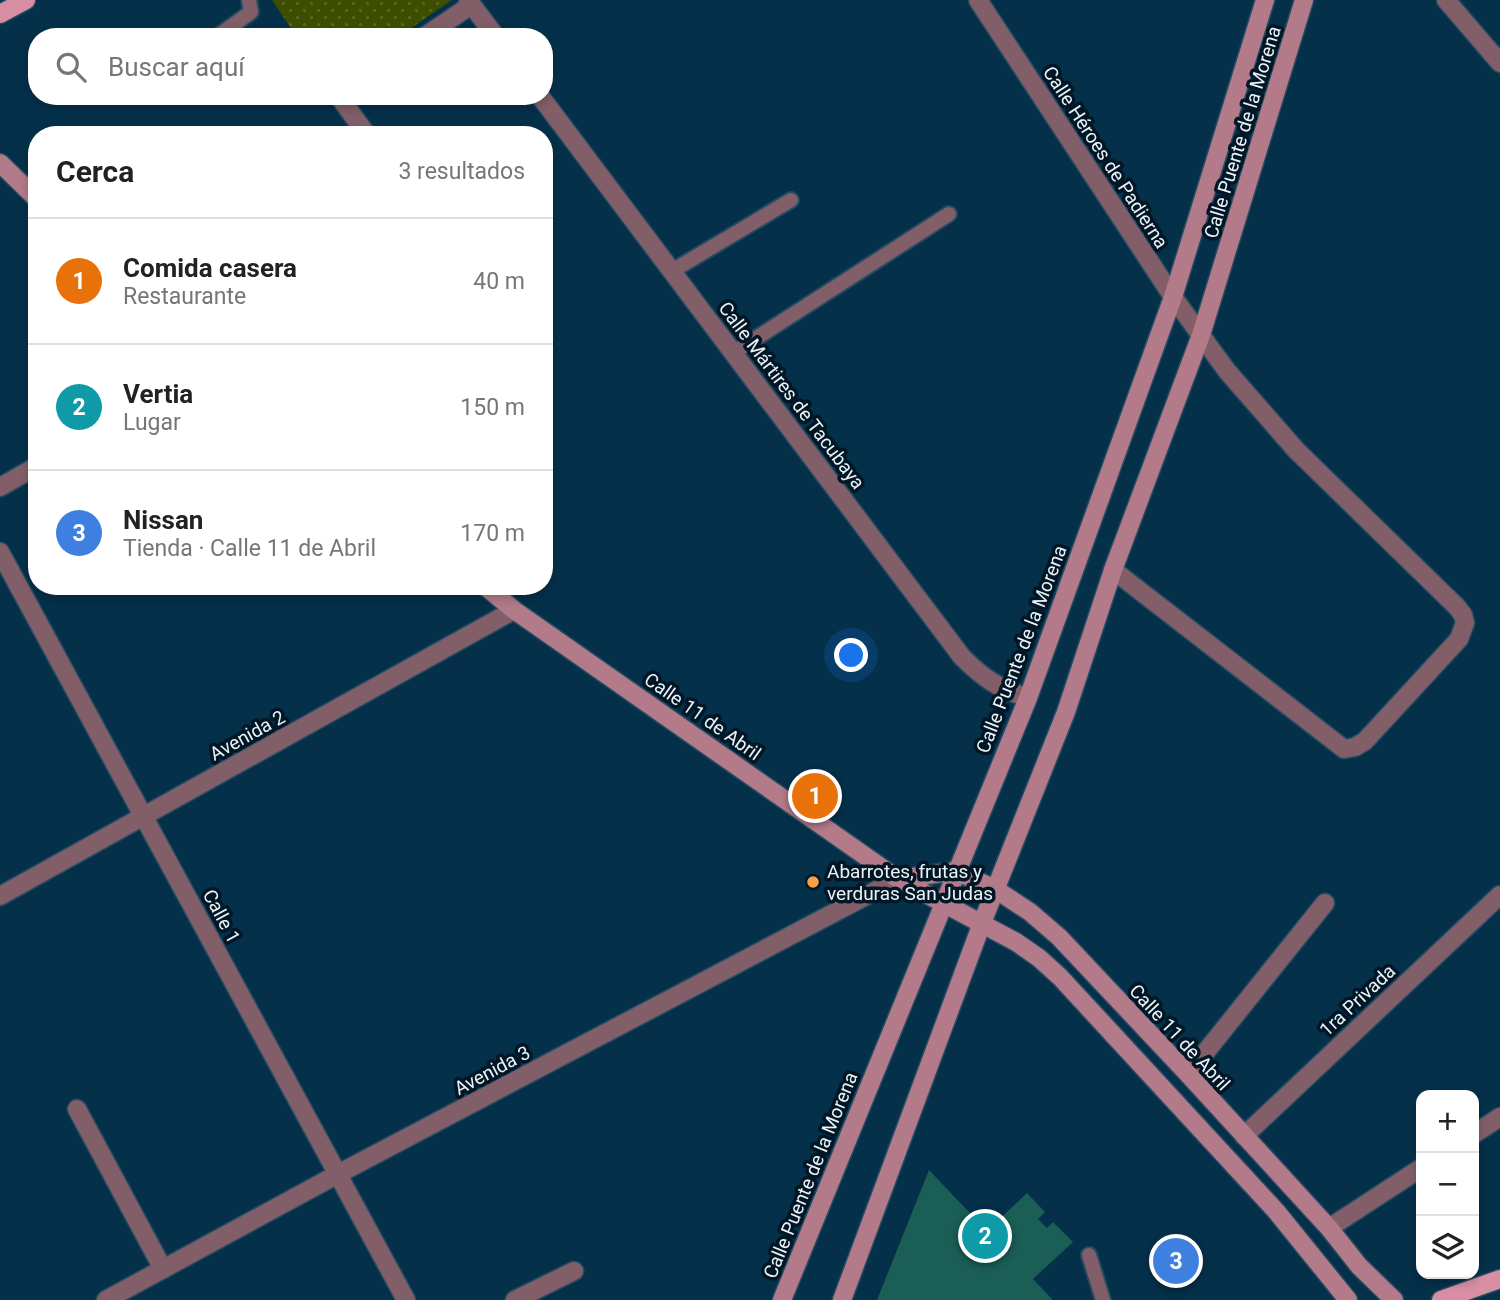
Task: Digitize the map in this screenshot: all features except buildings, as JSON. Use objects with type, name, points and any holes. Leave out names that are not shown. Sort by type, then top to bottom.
[{"type":"main road","points":[[0,14],[26,0]]},
{"type":"main road","name":"Calle Puente de la Morena","points":[[782,1300],[1028,698],[1173,297],[1265,0]]},
{"type":"main road","name":"Calle Puente de la Morena","points":[[842,1300],[982,923],[1066,712],[1113,570],[1202,335],[1304,0]]},
{"type":"main road","points":[[0,163],[28,190]]},
{"type":"main road","name":"Calle 11 de Abril","points":[[496,595],[898,879],[982,923],[1039,958],[1060,977],[1276,1211],[1348,1300]]},
{"type":"main road","points":[[898,879],[956,871]]},
{"type":"main road","name":"Calle 11 de Abril","points":[[956,871],[995,889],[1030,912],[1059,937],[1329,1228],[1359,1266],[1394,1300]]},
{"type":"main road","points":[[1441,1300],[1500,1279]]},
{"type":"street","name":"Calle Héroes de Padierna","points":[[978,0],[1173,297],[1227,371],[1296,450],[1457,607],[1465,623],[1459,639],[1365,741],[1345,749],[1113,570]]},
{"type":"street","points":[[1446,0],[1500,63]]},
{"type":"street","points":[[436,28],[470,2],[489,28]]},
{"type":"street","points":[[345,105],[360,126]]},
{"type":"street","name":"Calle Mártires de Tacubaya","points":[[547,105],[962,657],[982,677],[1003,689],[1028,698]]},
{"type":"street","points":[[0,487],[28,471]]},
{"type":"street","name":"Calle 1","points":[[0,552],[407,1300]]},
{"type":"street","name":"Avenida 2","points":[[0,896],[514,610]]},
{"type":"street","name":"Avenida 3","points":[[106,1300],[338,1174],[898,879]]},
{"type":"street","name":"1ra Privada","points":[[1244,1136],[1500,895]]},
{"type":"street","points":[[1188,1074],[1325,903]]},
{"type":"street","points":[[77,1109],[163,1269]]},
{"type":"street","points":[[1479,1131],[1500,1117]]},
{"type":"street","points":[[1329,1228],[1416,1171]]},
{"type":"street","points":[[514,1300],[574,1271]]},
{"type":"lane","points":[[229,28],[251,12],[249,0]]},
{"type":"lane","points":[[672,271],[791,200]]},
{"type":"lane","points":[[733,353],[950,214]]},
{"type":"lane","points":[[1089,1255],[1103,1300]]},
{"type":"green space","points":[[272,0],[452,0],[411,28],[291,28]]},
{"type":"place","name":"Comida casera","points":[[815,796]]},
{"type":"place","name":"Abarrotes, frutas y verduras San Judas","points":[[813,882]]},
{"type":"place","name":"Vertia","points":[[985,1236]]},
{"type":"place","name":"Nissan","points":[[1176,1261]]}]
